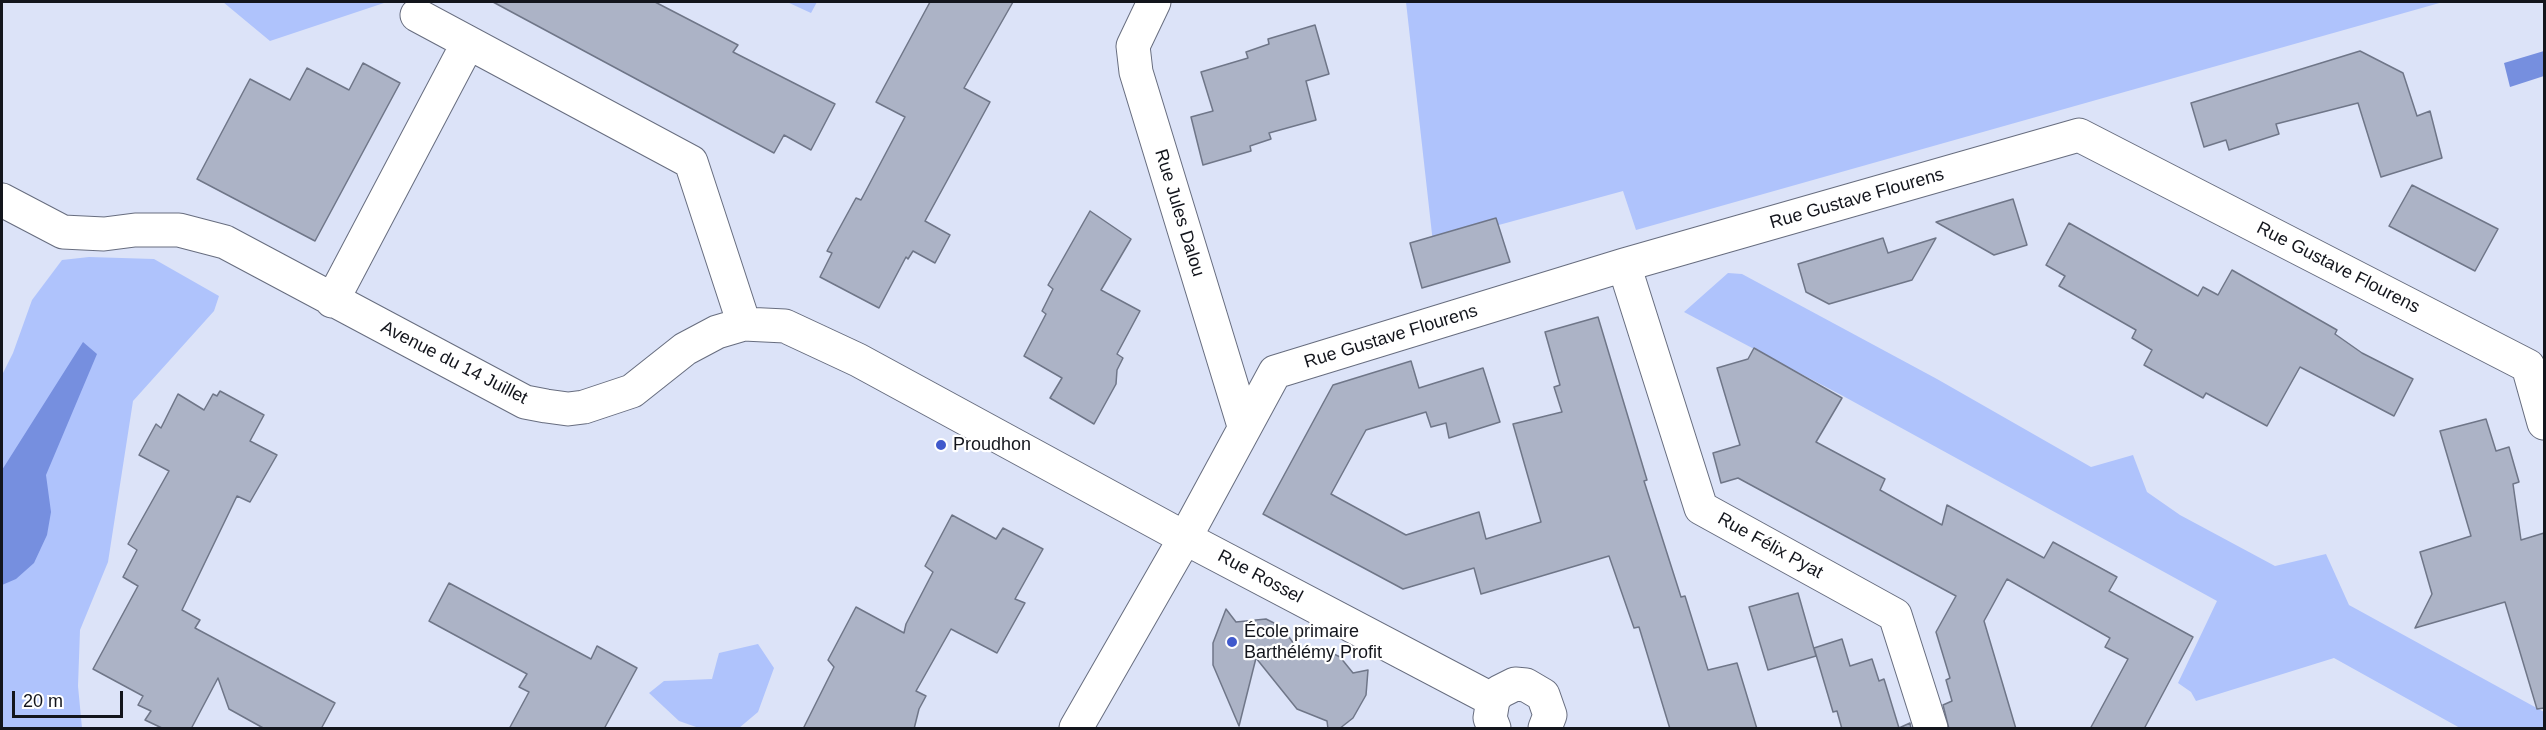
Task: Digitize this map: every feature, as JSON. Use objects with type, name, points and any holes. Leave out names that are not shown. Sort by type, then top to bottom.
[{"type":"street","name":"Rue Jules Dalou","points":[[1154,2],[1133,46],[1136,72],[1244,426]]},
{"type":"street","points":[[417,15],[691,162],[744,324]]},
{"type":"street","points":[[332,300],[468,43]]},
{"type":"street","name":"Rue Gustave Flourens","points":[[1076,729],[1185,538],[1275,372],[1624,265],[2079,135],[2536,363],[2544,423]]},
{"type":"street","name":"Avenue du 14 Juillet","points":[[2,200],[63,232],[104,234],[135,230],[179,230],[225,242],[525,402],[568,409],[601,403],[632,391],[685,349],[717,332],[744,324],[785,326],[858,360],[1185,538]]},
{"type":"street","name":"Rue Félix Pyat","points":[[1624,265],[1701,508],[1895,615],[1931,729]]},
{"type":"street","name":"Rue Rossel","points":[[1185,538],[1494,714],[1506,687],[1515,684],[1535,689],[1543,695],[1548,704],[1550,715],[1545,729]]},
{"type":"shaded area","points":[[223,2],[387,2],[270,41]]},
{"type":"shaded area","points":[[787,2],[817,2],[811,13]]},
{"type":"shaded area","points":[[1406,2],[2443,2],[1636,230],[1623,191],[1433,243]]},
{"type":"shaded area","points":[[2544,51],[2544,76],[2510,87],[2504,63]]},
{"type":"shaded area","points":[[89,257],[154,259],[219,296],[214,311],[133,401],[108,562],[80,630],[78,686],[82,728],[2,728],[2,375],[13,353],[32,300],[62,260]]},
{"type":"shaded area","points":[[1728,273],[1742,274],[1937,379],[2091,467],[2133,455],[2147,492],[2180,515],[2275,566],[2326,554],[2349,605],[2544,712],[2544,728],[2460,728],[2334,658],[2196,701],[2191,692],[2178,683],[2217,601],[1843,396],[1684,312]]},
{"type":"shaded area","points":[[83,342],[97,354],[46,475],[51,512],[47,535],[34,563],[16,579],[2,585],[2,470]]},
{"type":"shaded area","points":[[758,644],[774,668],[758,712],[739,728],[699,728],[679,721],[649,693],[664,681],[712,679],[719,653]]},
{"type":"building","points":[[493,2],[655,2],[738,45],[733,52],[835,104],[811,150],[784,135],[774,153]]},
{"type":"building","points":[[930,2],[1013,2],[964,88],[990,102],[925,221],[950,235],[935,263],[913,251],[908,259],[906,257],[879,308],[820,277],[832,253],[827,251],[856,198],[861,200],[905,117],[876,102]]},
{"type":"building","points":[[1315,25],[1329,74],[1306,81],[1316,120],[1269,133],[1271,139],[1250,146],[1251,151],[1203,165],[1191,117],[1213,111],[1201,72],[1248,58],[1246,52],[1269,44],[1268,39]]},
{"type":"building","points":[[2360,51],[2403,73],[2417,116],[2430,111],[2442,158],[2381,177],[2358,103],[2276,124],[2279,134],[2229,150],[2226,140],[2204,147],[2191,103]]},
{"type":"building","points":[[363,63],[400,83],[315,241],[197,179],[250,79],[290,100],[307,68],[349,90]]},
{"type":"building","points":[[2412,185],[2498,229],[2475,271],[2389,226]]},
{"type":"building","points":[[2013,199],[2027,245],[1994,255],[1936,222]]},
{"type":"building","points":[[1090,211],[1131,239],[1101,290],[1140,311],[1117,354],[1123,358],[1117,370],[1116,384],[1094,424],[1050,398],[1062,378],[1024,356],[1046,314],[1042,311],[1053,289],[1048,285]]},
{"type":"building","points":[[1496,218],[1510,262],[1422,288],[1410,243]]},
{"type":"building","points":[[2069,223],[2198,296],[2203,287],[2218,295],[2232,270],[2337,330],[2335,334],[2362,353],[2413,379],[2394,416],[2300,367],[2267,426],[2206,393],[2203,398],[2144,365],[2152,350],[2132,338],[2136,330],[2059,286],[2065,276],[2046,265]]},
{"type":"building","points":[[1883,238],[1888,253],[1936,238],[1912,280],[1829,304],[1806,292],[1798,264]]},
{"type":"building","points":[[1598,317],[1647,480],[1644,481],[1681,597],[1685,596],[1708,670],[1737,663],[1757,729],[1670,729],[1639,627],[1634,628],[1609,556],[1481,594],[1474,568],[1403,589],[1263,514],[1333,385],[1411,361],[1419,388],[1483,368],[1500,422],[1449,438],[1446,423],[1431,427],[1426,412],[1366,430],[1331,494],[1406,535],[1479,512],[1486,539],[1541,522],[1513,424],[1562,412],[1554,387],[1560,385],[1545,332]]},
{"type":"building","points":[[1754,348],[1842,398],[1816,442],[1885,479],[1880,490],[1942,525],[1947,505],[2044,558],[2053,542],[2117,577],[2109,591],[2193,637],[2144,729],[2090,729],[2128,659],[2105,647],[2110,638],[2007,579],[1984,621],[2016,729],[1949,729],[1943,705],[1952,701],[1946,680],[1950,678],[1936,632],[1956,596],[1738,478],[1721,483],[1713,453],[1740,445],[1717,368],[1748,359]]},
{"type":"building","points":[[220,391],[264,415],[250,441],[277,455],[250,502],[237,496],[182,610],[200,620],[195,628],[335,703],[321,729],[265,729],[229,709],[218,678],[191,729],[164,729],[145,720],[151,711],[138,705],[143,696],[93,669],[138,586],[123,577],[137,550],[128,544],[169,471],[139,455],[156,424],[161,428],[178,394],[204,410],[213,394],[217,396]]},
{"type":"building","points":[[2486,419],[2496,451],[2509,447],[2519,482],[2513,484],[2521,540],[2544,533],[2544,708],[2537,709],[2505,602],[2415,628],[2432,594],[2420,552],[2471,536],[2440,431]]},
{"type":"building","points":[[952,515],[996,539],[1003,528],[1043,549],[1015,599],[1025,603],[997,653],[951,629],[916,691],[926,696],[919,709],[914,729],[803,729],[834,667],[828,660],[856,607],[904,633],[906,624],[933,572],[925,566]]},
{"type":"building","points":[[449,583],[591,659],[597,646],[637,668],[604,729],[509,729],[529,692],[519,687],[527,674],[429,621]]},
{"type":"building","points":[[1798,593],[1816,656],[1768,670],[1749,607]]},
{"type":"building","points":[[1226,609],[1236,622],[1266,619],[1274,623],[1284,630],[1299,651],[1330,652],[1340,657],[1353,673],[1368,670],[1366,695],[1353,718],[1339,729],[1328,729],[1327,721],[1297,709],[1256,658],[1239,726],[1213,665],[1213,643]]},
{"type":"building","points":[[1842,639],[1850,666],[1872,659],[1879,681],[1884,679],[1899,728],[1910,723],[1911,729],[1842,729],[1837,711],[1833,712],[1814,648]]},
{"type":"place","name":"Proudhon","points":[[941,445]]},
{"type":"place","name":"École primaire Barthélémy Profit","points":[[1232,642]]}]
